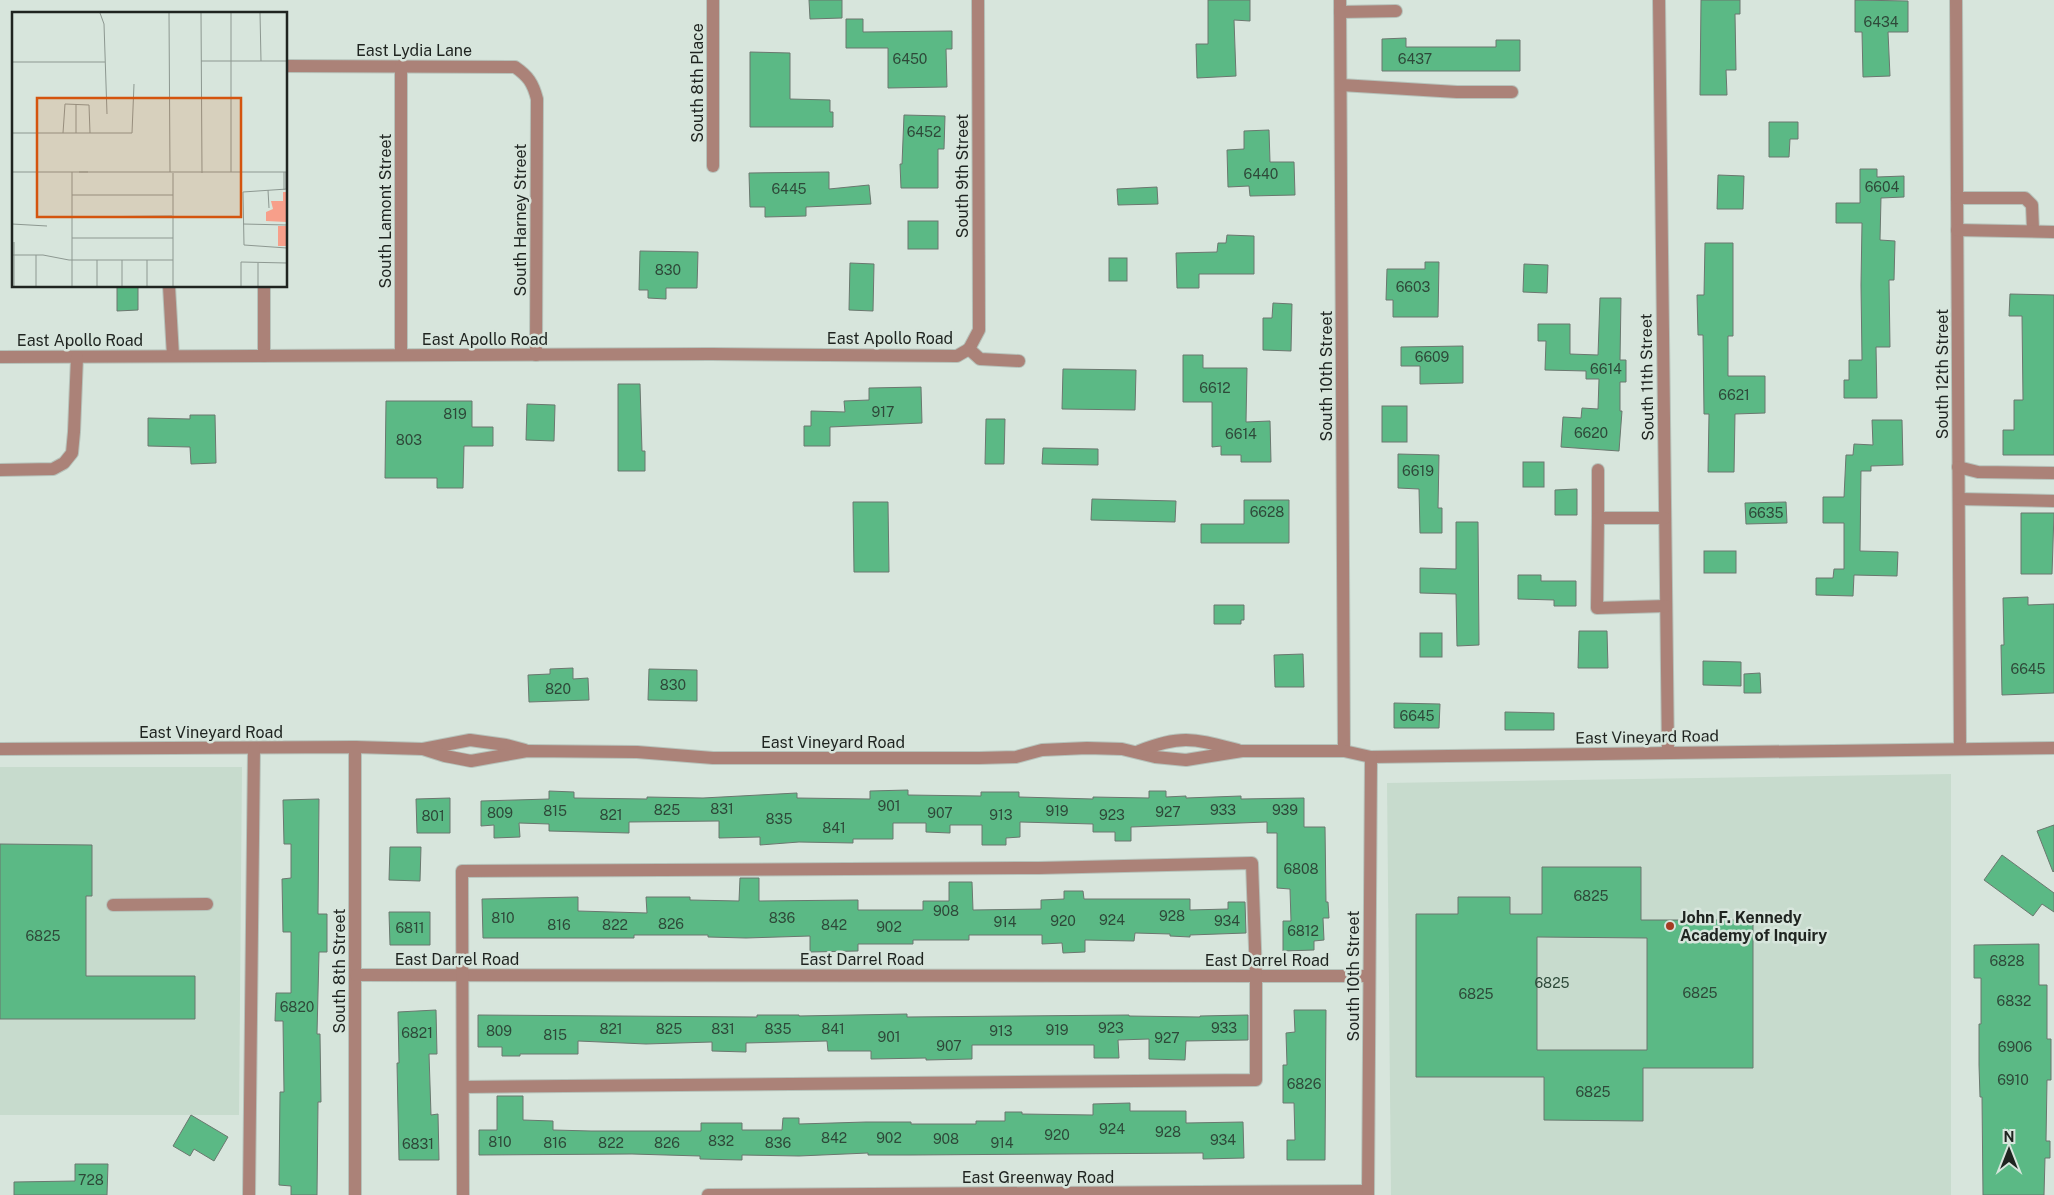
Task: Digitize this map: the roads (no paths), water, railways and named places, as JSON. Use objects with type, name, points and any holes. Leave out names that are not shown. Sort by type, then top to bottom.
[{"type":"street","name":"South 8th Place","points":[[712,166],[713,0]]},
{"type":"street","name":"South 9th Street","points":[[969,349],[979,330],[978,0]]},
{"type":"street","name":"South 11th Street","points":[[1659,0],[1668,754]]},
{"type":"street","name":"South 12th Street","points":[[1956,0],[1960,748]]},
{"type":"street","points":[[1340,6],[1396,11]]},
{"type":"street","name":"South 10th Street","points":[[1340,6],[1344,751]]},
{"type":"street","name":"East Lydia Lane","points":[[288,66],[515,67],[527,76],[534,85]]},
{"type":"street","name":"South Lamont Street","points":[[401,66],[401,355]]},
{"type":"street","name":"South Harney Street","points":[[534,85],[537,99],[536,355]]},
{"type":"street","points":[[1341,85],[1457,92],[1512,92]]},
{"type":"street","points":[[1957,198],[2025,198],[2032,205],[2033,230]]},
{"type":"street","points":[[1957,230],[2033,230],[2054,232]]},
{"type":"street","points":[[169,288],[173,356]]},
{"type":"street","points":[[264,288],[264,356]]},
{"type":"street","name":"East Apollo Road","points":[[0,357],[401,355],[957,356],[969,349]]},
{"type":"street","points":[[969,349],[980,359],[1019,361]]},
{"type":"street","points":[[0,470],[53,468],[64,463],[72,453],[77,357]]},
{"type":"street","points":[[1958,467],[1978,472],[2054,473]]},
{"type":"street","points":[[1598,470],[1597,608],[1666,606]]},
{"type":"street","points":[[1959,499],[2054,502]]},
{"type":"street","points":[[1598,518],[1665,518]]},
{"type":"street","name":"East Vineyard Road","points":[[1139,751],[1154,745],[1185,739],[1202,741],[1242,751]]},
{"type":"street","name":"East Vineyard Road","points":[[0,749],[354,747],[423,749],[470,740],[506,745],[527,751]]},
{"type":"street","name":"South 8th Street","points":[[354,747],[355,1195]]},
{"type":"street","points":[[249,1195],[254,748]]},
{"type":"street","name":"East Vineyard Road","points":[[423,749],[471,761],[527,751],[636,752],[712,758],[979,758],[1016,756],[1042,750],[1122,748],[1155,756],[1186,760],[1242,751],[1344,751],[1371,757],[2054,748]]},
{"type":"street","name":"South 10th Street","points":[[1368,1193],[1371,757]]},
{"type":"street","points":[[463,1087],[1256,1080],[1256,976],[1252,863],[1029,868],[462,871],[463,1195]]},
{"type":"street","points":[[113,905],[207,904]]},
{"type":"street","name":"East Darrel Road","points":[[356,975],[1369,976]]},
{"type":"street","name":"East Greenway Road","points":[[708,1195],[1368,1193]]},
{"type":"place","name":"John F. Kennedy Academy of Inquiry","points":[[1670,926]]}]
